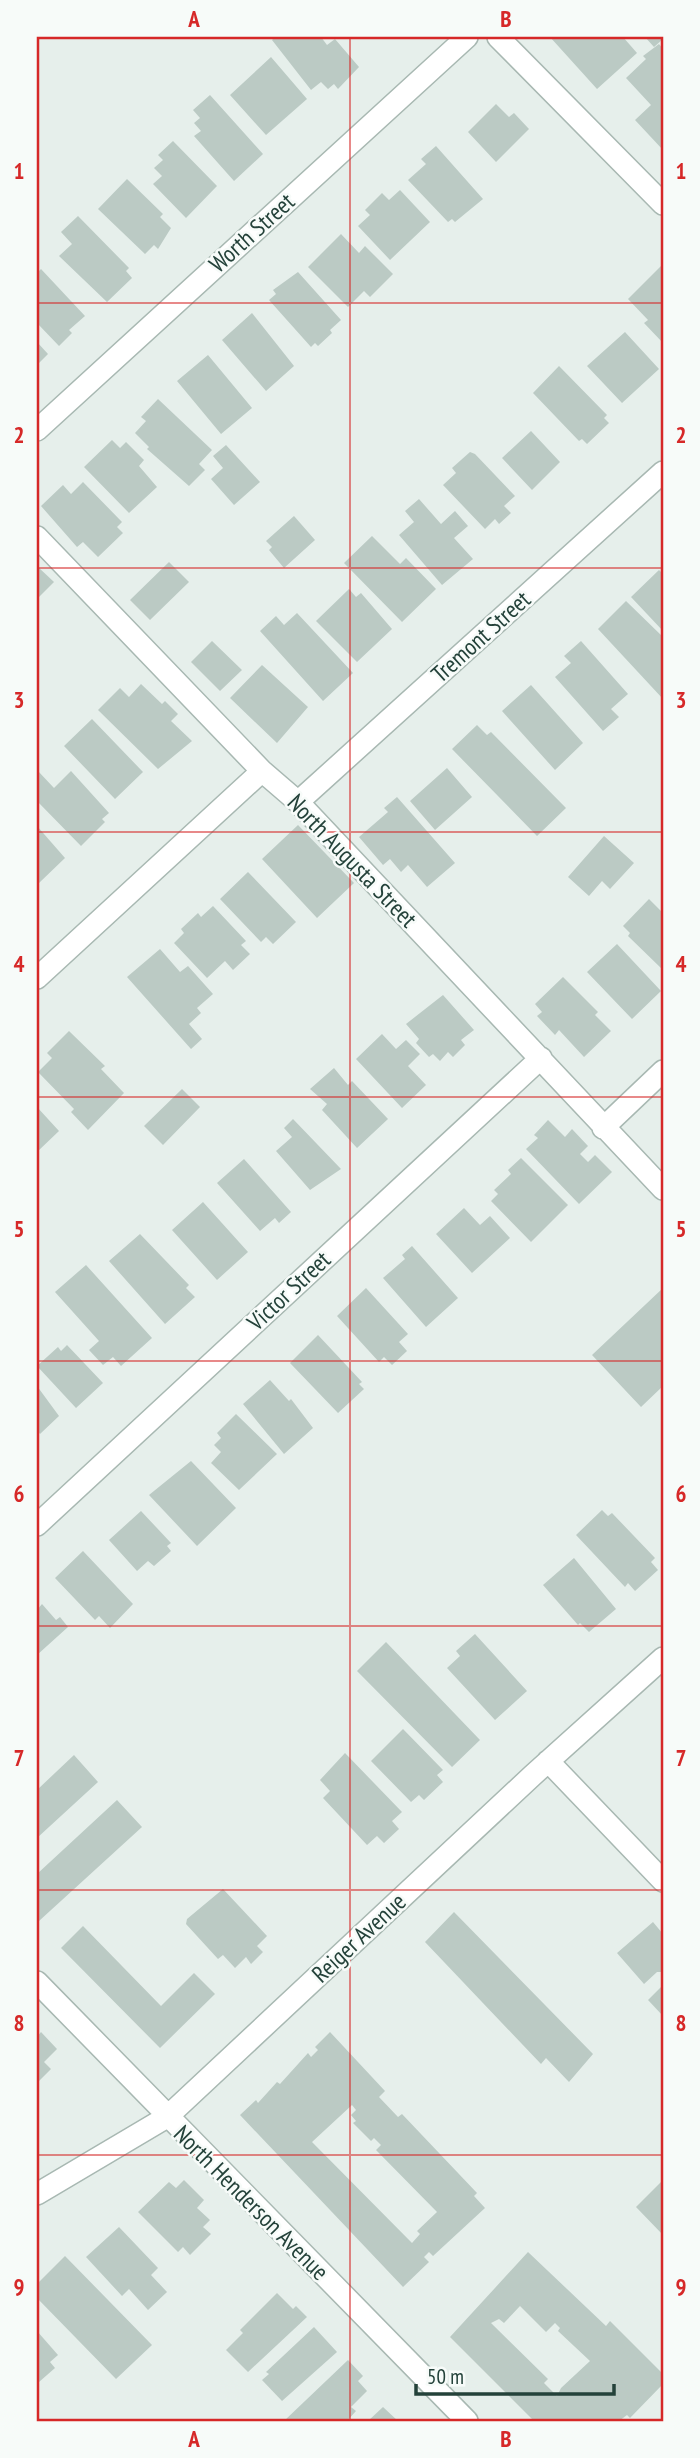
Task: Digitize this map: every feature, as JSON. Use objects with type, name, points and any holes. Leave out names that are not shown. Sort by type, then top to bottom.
[{"type":"street","name":"Worth Street","points":[[37,430],[467,37]]},
{"type":"street","points":[[498,37],[663,204]]},
{"type":"street","name":"Tremont Street","points":[[298,802],[663,472]]},
{"type":"street","name":"North Augusta Street","points":[[37,537],[262,771],[298,802],[663,1189]]},
{"type":"street","points":[[37,978],[262,771]]},
{"type":"street","name":"Victor Street","points":[[37,1525],[541,1058]]},
{"type":"street","points":[[603,1128],[663,1071]]},
{"type":"street","name":"Reiger Avenue","points":[[37,2194],[167,2118],[548,1761],[663,1658]]},
{"type":"street","points":[[548,1761],[663,1881]]},
{"type":"street","name":"North Henderson Avenue","points":[[37,1982],[167,2118],[467,2421]]},
{"type":"building","points":[[275,37],[321,37],[327,45],[335,39],[359,67],[338,89],[334,84],[328,89],[321,82],[311,90],[272,40]]},
{"type":"building","points":[[550,37],[623,37],[637,53],[597,89]]},
{"type":"building","points":[[645,37],[663,37],[663,39],[654,47]]},
{"type":"building","points":[[659,44],[663,49],[663,150],[635,120],[651,105],[626,78],[646,59],[643,56]]},
{"type":"building","points":[[271,57],[307,99],[266,135],[230,95]]},
{"type":"building","points":[[210,95],[263,154],[234,181],[194,136],[201,131],[194,123],[200,118],[193,110]]},
{"type":"building","points":[[496,104],[509,117],[514,113],[529,129],[496,162],[468,132]]},
{"type":"building","points":[[173,141],[217,186],[186,218],[153,184],[162,176],[154,168],[163,160],[158,155]]},
{"type":"building","points":[[436,146],[483,199],[455,222],[452,219],[448,222],[408,180],[426,164],[421,159]]},
{"type":"building","points":[[127,179],[163,214],[160,217],[171,228],[158,249],[154,245],[145,254],[98,209]]},
{"type":"building","points":[[400,190],[430,222],[390,260],[358,226],[370,215],[365,210],[382,193],[389,200]]},
{"type":"building","points":[[78,216],[129,268],[126,271],[132,278],[107,302],[59,256],[72,244],[61,232]]},
{"type":"building","points":[[341,234],[359,253],[365,246],[393,274],[370,297],[364,291],[348,307],[308,267]]},
{"type":"building","points":[[663,264],[663,343],[644,323],[648,320],[628,299]]},
{"type":"building","points":[[41,269],[85,316],[69,330],[72,333],[59,346],[37,323],[37,273]]},
{"type":"building","points":[[298,272],[341,320],[318,346],[315,343],[311,347],[269,300],[276,294],[273,290]]},
{"type":"building","points":[[252,313],[294,366],[266,391],[222,340]]},
{"type":"building","points":[[625,332],[659,369],[622,403],[587,366]]},
{"type":"building","points":[[37,342],[48,354],[37,365]]},
{"type":"building","points":[[208,355],[252,408],[221,434],[177,381]]},
{"type":"building","points":[[559,366],[607,415],[604,418],[609,423],[587,444],[582,439],[579,441],[533,393]]},
{"type":"building","points":[[158,399],[212,450],[199,464],[205,470],[189,486],[147,449],[149,447],[135,433],[146,421],[141,417]]},
{"type":"building","points":[[531,431],[560,462],[532,490],[502,458]]},
{"type":"building","points":[[112,440],[120,448],[126,442],[144,460],[139,466],[157,487],[129,513],[84,467]]},
{"type":"building","points":[[226,445],[260,482],[234,505],[211,479],[223,468],[213,456]]},
{"type":"building","points":[[470,452],[515,496],[504,506],[511,513],[499,524],[495,519],[485,529],[443,485],[456,473],[452,468]]},
{"type":"building","points":[[83,482],[122,522],[117,527],[123,533],[98,557],[83,542],[77,547],[41,506],[63,485],[71,494]]},
{"type":"building","points":[[419,499],[441,524],[455,511],[468,526],[454,538],[473,559],[442,585],[399,535],[414,522],[405,511]]},
{"type":"building","points":[[294,516],[315,540],[284,568],[269,550],[272,547],[266,541]]},
{"type":"building","points":[[372,536],[400,564],[406,558],[436,589],[402,622],[344,563]]},
{"type":"building","points":[[169,562],[189,582],[150,620],[130,600]]},
{"type":"building","points":[[37,566],[54,582],[37,599]]},
{"type":"building","points":[[659,570],[663,574],[663,631],[631,597]]},
{"type":"building","points":[[349,589],[356,597],[361,593],[392,629],[357,662],[316,621]]},
{"type":"building","points":[[626,601],[663,637],[663,699],[598,629]]},
{"type":"building","points":[[297,613],[353,673],[323,701],[260,631],[276,616],[284,625]]},
{"type":"building","points":[[212,641],[242,670],[220,691],[191,662]]},
{"type":"building","points":[[581,641],[628,694],[611,709],[619,717],[603,731],[555,677],[571,663],[564,656]]},
{"type":"building","points":[[262,665],[308,707],[277,743],[230,698]]},
{"type":"building","points":[[141,684],[162,704],[165,701],[178,714],[171,721],[192,741],[158,769],[98,710],[120,688],[129,697]]},
{"type":"building","points":[[531,685],[583,743],[555,770],[502,711]]},
{"type":"building","points":[[92,719],[143,772],[115,799],[64,746]]},
{"type":"building","points":[[477,725],[487,735],[491,732],[566,808],[537,836],[452,749]]},
{"type":"building","points":[[447,768],[472,797],[435,830],[410,801]]},
{"type":"building","points":[[38,771],[54,788],[71,771],[109,813],[102,819],[105,822],[81,846],[37,801]]},
{"type":"building","points":[[397,797],[455,863],[427,887],[408,865],[401,872],[390,859],[383,865],[359,837],[388,812],[384,808]]},
{"type":"building","points":[[298,825],[354,883],[317,918],[262,859]]},
{"type":"building","points":[[37,826],[65,858],[39,883],[37,881]]},
{"type":"building","points":[[604,836],[634,863],[610,889],[602,881],[589,896],[568,877]]},
{"type":"building","points":[[248,872],[296,922],[273,944],[266,937],[261,942],[220,899]]},
{"type":"building","points":[[649,899],[663,913],[663,970],[628,936],[630,933],[623,926]]},
{"type":"building","points":[[213,906],[246,941],[241,945],[250,954],[233,970],[225,961],[207,978],[174,943],[184,933],[181,929],[198,913],[201,917]]},
{"type":"building","points":[[617,944],[661,991],[632,1019],[587,972]]},
{"type":"building","points":[[160,949],[180,972],[188,966],[213,994],[197,1008],[201,1013],[189,1024],[202,1039],[191,1049],[127,977]]},
{"type":"building","points":[[563,977],[598,1012],[595,1015],[611,1031],[584,1057],[559,1030],[555,1035],[537,1016],[542,1012],[535,1004]]},
{"type":"building","points":[[443,995],[474,1030],[461,1040],[465,1045],[453,1057],[448,1052],[440,1061],[433,1054],[429,1057],[416,1043],[419,1039],[406,1024]]},
{"type":"building","points":[[69,1031],[105,1066],[101,1069],[124,1093],[88,1130],[71,1112],[74,1109],[38,1072],[52,1058],[47,1053]]},
{"type":"building","points":[[382,1034],[396,1049],[406,1040],[420,1054],[408,1066],[426,1085],[402,1108],[356,1059]]},
{"type":"building","points":[[334,1068],[348,1085],[352,1081],[388,1119],[357,1148],[322,1110],[327,1104],[310,1089]]},
{"type":"building","points":[[182,1089],[200,1107],[163,1145],[144,1126]]},
{"type":"building","points":[[37,1107],[59,1131],[37,1152]]},
{"type":"building","points":[[293,1119],[341,1169],[310,1190],[276,1151],[292,1137],[284,1128]]},
{"type":"building","points":[[548,1120],[565,1137],[572,1129],[588,1146],[580,1154],[588,1162],[595,1155],[612,1172],[579,1204],[526,1149],[538,1138],[534,1135]]},
{"type":"building","points":[[521,1158],[568,1205],[531,1242],[491,1201],[498,1194],[494,1190],[511,1174],[508,1170]]},
{"type":"building","points":[[244,1159],[291,1212],[279,1223],[275,1218],[260,1231],[217,1183]]},
{"type":"building","points":[[203,1202],[248,1252],[217,1280],[172,1230]]},
{"type":"building","points":[[464,1208],[480,1225],[490,1216],[510,1238],[472,1273],[436,1234]]},
{"type":"building","points":[[140,1234],[189,1285],[186,1288],[195,1297],[165,1324],[109,1261]]},
{"type":"building","points":[[412,1246],[458,1298],[426,1327],[383,1278],[405,1259],[402,1255]]},
{"type":"building","points":[[86,1265],[152,1338],[121,1366],[113,1357],[103,1365],[89,1350],[99,1341],[55,1292]]},
{"type":"building","points":[[366,1288],[408,1334],[399,1342],[407,1351],[392,1365],[384,1357],[379,1362],[337,1316]]},
{"type":"building","points":[[663,1288],[663,1386],[641,1407],[592,1355]]},
{"type":"building","points":[[318,1335],[362,1382],[359,1384],[364,1389],[338,1413],[290,1363]]},
{"type":"building","points":[[67,1345],[103,1383],[76,1408],[37,1366],[58,1347],[61,1351]]},
{"type":"building","points":[[270,1380],[289,1401],[291,1399],[313,1428],[284,1454],[243,1404]]},
{"type":"building","points":[[37,1386],[59,1416],[40,1434],[37,1430]]},
{"type":"building","points":[[236,1414],[277,1454],[239,1490],[211,1463],[221,1452],[214,1445],[221,1438],[217,1433]]},
{"type":"building","points":[[191,1461],[236,1508],[197,1546],[149,1495]]},
{"type":"building","points":[[602,1510],[608,1516],[612,1513],[655,1558],[651,1562],[658,1570],[635,1591],[628,1583],[625,1587],[576,1535]]},
{"type":"building","points":[[141,1511],[171,1543],[167,1546],[171,1551],[154,1566],[148,1561],[137,1571],[109,1540]]},
{"type":"building","points":[[83,1551],[133,1604],[110,1628],[99,1616],[95,1620],[55,1578]]},
{"type":"building","points":[[574,1558],[616,1609],[589,1632],[580,1623],[578,1625],[543,1585]]},
{"type":"building","points":[[42,1604],[56,1620],[60,1617],[68,1627],[37,1655],[37,1610]]},
{"type":"building","points":[[475,1634],[527,1691],[495,1720],[447,1668],[460,1656],[456,1651]]},
{"type":"building","points":[[386,1642],[480,1740],[452,1767],[357,1671]]},
{"type":"building","points":[[403,1729],[443,1770],[437,1775],[443,1782],[424,1800],[419,1795],[411,1802],[371,1761]]},
{"type":"building","points":[[345,1753],[402,1812],[392,1821],[399,1829],[384,1843],[377,1836],[367,1845],[323,1798],[330,1791],[320,1780]]},
{"type":"building","points":[[74,1755],[98,1782],[37,1838],[37,1790]]},
{"type":"building","points":[[117,1800],[142,1827],[39,1921],[37,1874]]},
{"type":"building","points":[[223,1889],[267,1936],[257,1946],[263,1952],[251,1964],[246,1957],[235,1968],[223,1955],[218,1959],[186,1924],[187,1919]]},
{"type":"building","points":[[454,1912],[593,2054],[569,2082],[546,2058],[541,2064],[425,1942]]},
{"type":"building","points":[[653,1922],[663,1934],[663,1972],[657,1972],[644,1984],[617,1953]]},
{"type":"building","points":[[83,1926],[161,2006],[194,1973],[215,1994],[160,2048],[61,1948]]},
{"type":"building","points":[[663,1985],[663,2016],[648,2000]]},
{"type":"building","points":[[41,2032],[57,2049],[44,2062],[51,2069],[37,2083],[37,2037]]},
{"type":"building","points":[[330,2032],[385,2091],[379,2097],[398,2117],[402,2114],[477,2193],[474,2196],[485,2208],[433,2256],[429,2252],[424,2257],[429,2262],[403,2287],[240,2115],[256,2100],[258,2103],[277,2082],[280,2084],[308,2053],[311,2057],[318,2050],[315,2047]],"holes":[[[352,2105],[356,2110],[351,2115],[356,2121],[353,2123],[371,2141],[374,2138],[381,2145],[376,2150],[437,2212],[417,2231],[420,2234],[412,2243],[312,2142]]]},
{"type":"building","points":[[184,2180],[204,2200],[197,2208],[210,2220],[203,2227],[211,2234],[190,2255],[183,2247],[178,2252],[138,2212],[169,2182],[176,2188]]},
{"type":"building","points":[[663,2180],[663,2235],[636,2207]]},
{"type":"building","points":[[119,2227],[158,2268],[151,2275],[167,2292],[148,2310],[129,2289],[122,2296],[86,2257]]},
{"type":"building","points":[[528,2252],[606,2326],[610,2321],[663,2374],[663,2384],[630,2418],[627,2415],[619,2421],[534,2421],[450,2337]],"holes":[[[520,2306],[546,2332],[555,2323],[560,2328],[558,2331],[590,2361],[561,2388],[557,2396],[544,2383],[548,2379],[491,2323],[499,2319],[504,2323]]]},
{"type":"building","points":[[65,2256],[152,2345],[116,2379],[37,2298],[37,2284]]},
{"type":"building","points":[[277,2293],[293,2309],[296,2306],[307,2317],[248,2372],[226,2350],[243,2333],[240,2330]]},
{"type":"building","points":[[314,2327],[337,2352],[282,2401],[262,2380],[269,2374],[266,2372]]},
{"type":"building","points":[[37,2331],[58,2355],[50,2362],[55,2368],[39,2382]]},
{"type":"building","points":[[348,2360],[363,2376],[358,2381],[367,2391],[351,2407],[356,2411],[347,2421],[284,2421]]},
{"type":"building","points":[[383,2407],[398,2421],[368,2421]]}]
